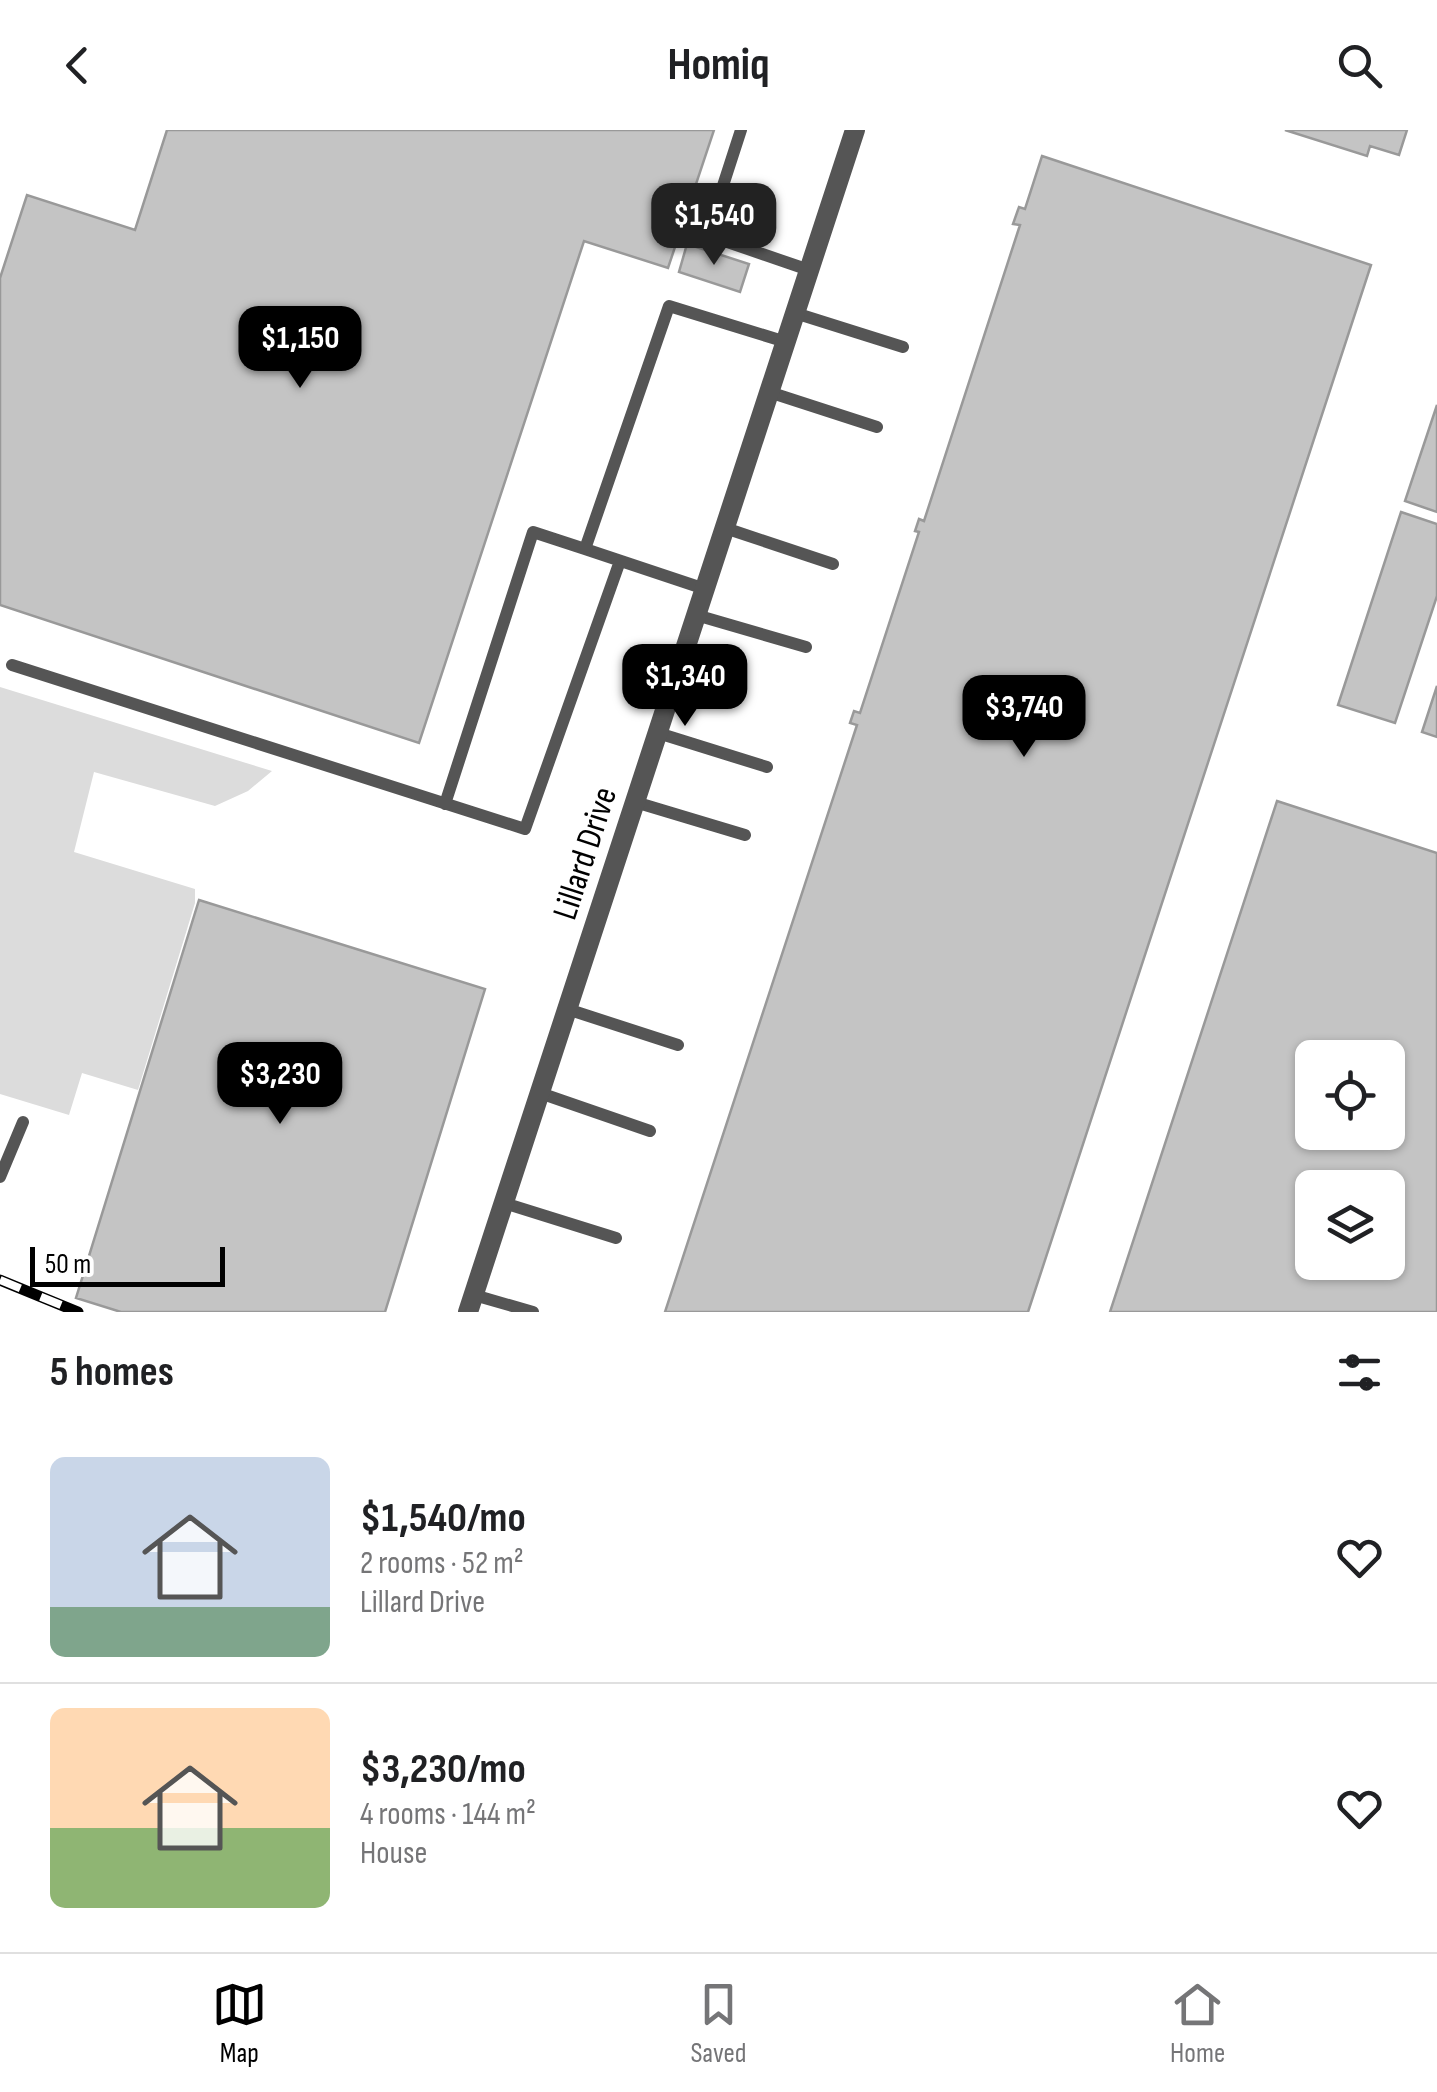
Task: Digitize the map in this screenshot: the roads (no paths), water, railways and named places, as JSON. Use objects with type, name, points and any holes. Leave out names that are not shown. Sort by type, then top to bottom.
[{"type":"street","name":"Lillard Drive","points":[[471,1304],[855,130]]},
{"type":"lane","points":[[741,130],[707,235],[809,270]]},
{"type":"lane","points":[[585,549],[669,306],[786,342]]},
{"type":"lane","points":[[795,313],[903,347]]},
{"type":"lane","points":[[769,392],[877,427]]},
{"type":"lane","points":[[725,528],[833,564]]},
{"type":"lane","points":[[445,804],[533,532],[705,589]]},
{"type":"lane","points":[[12,665],[525,829],[620,561]]},
{"type":"lane","points":[[696,614],[806,648]]},
{"type":"lane","points":[[658,733],[767,767]]},
{"type":"lane","points":[[635,802],[746,835]]},
{"type":"lane","points":[[567,1010],[678,1046]]},
{"type":"lane","points":[[540,1093],[650,1131]]},
{"type":"lane","points":[[0,1177],[24,1122]]},
{"type":"lane","points":[[504,1203],[616,1238]]},
{"type":"lane","points":[[471,1304],[533,1312]]},
{"type":"railway","points":[[0,1280],[78,1312]]}]
